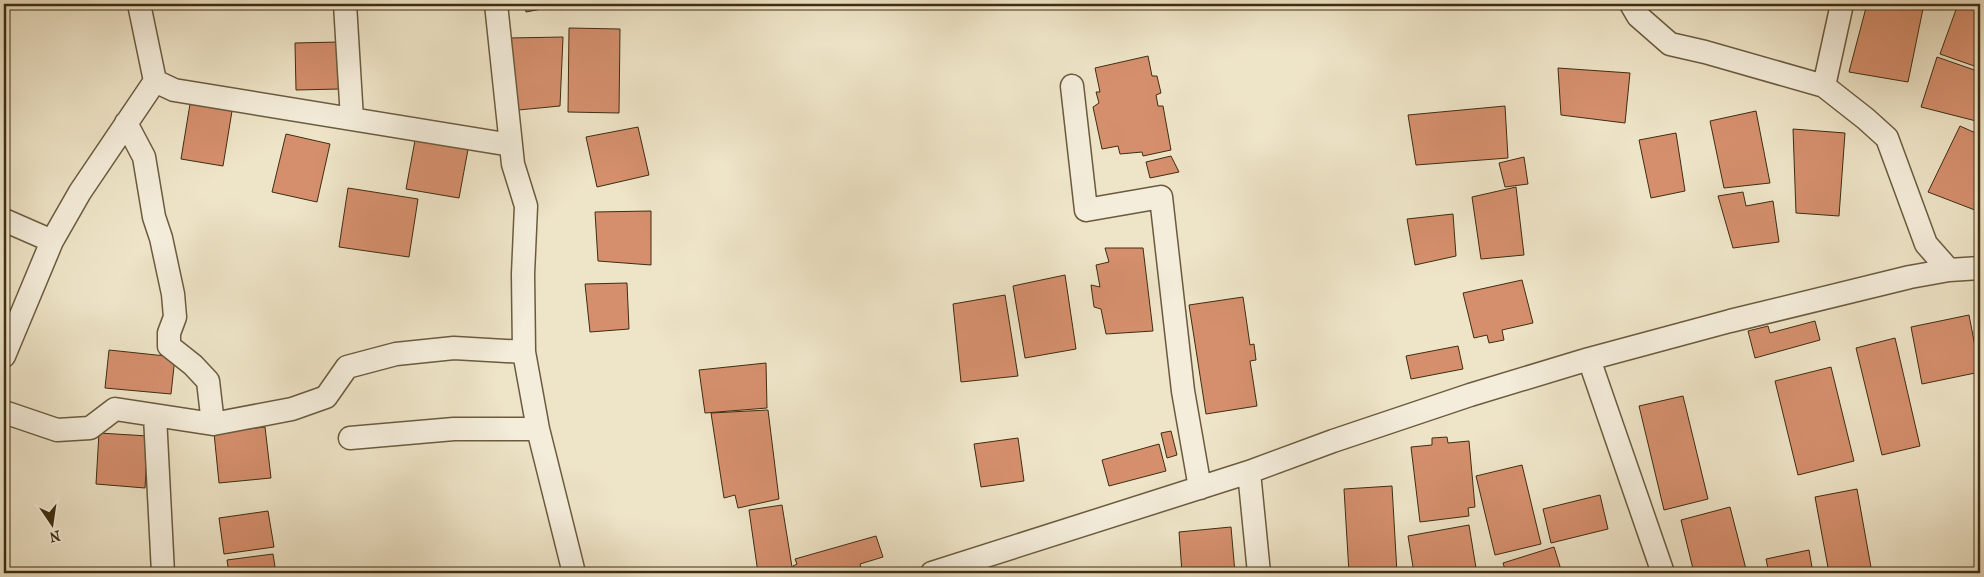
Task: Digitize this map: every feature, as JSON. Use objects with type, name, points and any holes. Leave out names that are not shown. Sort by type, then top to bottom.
[{"type":"street","points":[[4,356],[52,241],[80,192],[155,80],[139,4]]},
{"type":"street","points":[[346,4],[352,119]]},
{"type":"street","points":[[496,4],[513,164],[526,206],[524,352],[538,429],[574,573]]},
{"type":"street","points":[[1631,4],[1638,16],[1670,44],[1824,86],[1887,138],[1926,244],[1948,270]]},
{"type":"street","points":[[1824,86],[1842,4]]},
{"type":"street","points":[[155,80],[174,90],[511,145]]},
{"type":"street","points":[[1072,86],[1086,210],[1161,197],[1183,391],[1200,488]]},
{"type":"street","points":[[126,123],[144,157],[154,217],[161,238],[173,294],[175,317],[169,333],[169,346],[193,365],[208,381],[212,424]]},
{"type":"street","points":[[4,220],[52,241]]},
{"type":"street","points":[[932,573],[1200,488],[1470,395],[1589,359],[1910,276],[1948,270],[1980,268]]},
{"type":"street","points":[[4,412],[57,430],[90,428],[115,409],[212,424],[292,409],[326,397],[347,367],[396,354],[454,348],[524,352]]},
{"type":"street","points":[[1589,359],[1663,573]]},
{"type":"street","points":[[155,416],[163,573]]},
{"type":"street","points":[[350,438],[454,429],[538,429]]},
{"type":"street","points":[[1248,472],[1259,573]]},
{"type":"building","points":[[525,4],[567,4],[526,12]]},
{"type":"building","points":[[1867,4],[1924,4],[1908,82],[1849,72]]},
{"type":"building","points":[[1958,4],[1980,4],[1980,68],[1940,54]]},
{"type":"building","points":[[569,28],[620,29],[619,113],[568,112]]},
{"type":"building","points":[[563,37],[560,106],[508,111],[509,38]]},
{"type":"building","points":[[339,42],[340,89],[296,90],[295,43]]},
{"type":"building","points":[[1148,56],[1152,76],[1157,76],[1161,93],[1156,95],[1158,106],[1163,106],[1171,150],[1143,156],[1142,152],[1120,154],[1118,146],[1102,149],[1093,107],[1099,103],[1096,92],[1100,92],[1095,68]]},
{"type":"building","points":[[1937,57],[1980,72],[1980,122],[1921,107]]},
{"type":"building","points":[[1558,68],[1630,73],[1625,123],[1561,115]]},
{"type":"building","points":[[190,104],[232,111],[223,166],[181,159]]},
{"type":"building","points":[[1505,106],[1508,158],[1416,165],[1408,115]]},
{"type":"building","points":[[1756,111],[1770,183],[1724,188],[1710,121]]},
{"type":"building","points":[[1960,126],[1980,135],[1980,212],[1928,192]]},
{"type":"building","points":[[638,127],[649,175],[597,187],[586,137]]},
{"type":"building","points":[[1793,129],[1845,133],[1839,216],[1796,213]]},
{"type":"building","points":[[1676,133],[1685,191],[1651,198],[1639,140]]},
{"type":"building","points":[[286,134],[330,144],[317,202],[272,192]]},
{"type":"building","points":[[416,135],[469,144],[459,198],[406,189]]},
{"type":"building","points":[[1171,156],[1179,172],[1150,178],[1146,162]]},
{"type":"building","points":[[1524,157],[1528,184],[1505,187],[1499,163]]},
{"type":"building","points":[[1516,187],[1524,255],[1481,259],[1472,197]]},
{"type":"building","points":[[348,188],[418,199],[409,257],[339,247]]},
{"type":"building","points":[[1743,192],[1746,206],[1773,201],[1779,242],[1733,248],[1718,196]]},
{"type":"building","points":[[651,211],[651,265],[598,261],[595,212]]},
{"type":"building","points":[[1453,214],[1456,256],[1415,265],[1407,219]]},
{"type":"building","points":[[1105,248],[1143,248],[1153,331],[1106,334],[1101,309],[1094,307],[1091,285],[1100,287],[1096,265],[1109,262]]},
{"type":"building","points":[[1065,275],[1076,349],[1025,358],[1013,286]]},
{"type":"building","points":[[1522,280],[1533,323],[1502,330],[1504,340],[1489,343],[1487,335],[1474,338],[1463,293]]},
{"type":"building","points":[[627,283],[629,329],[590,332],[585,284]]},
{"type":"building","points":[[1005,295],[1018,376],[961,382],[953,304]]},
{"type":"building","points":[[1243,297],[1250,345],[1254,344],[1256,360],[1250,361],[1257,406],[1206,414],[1189,305]]},
{"type":"building","points":[[1969,315],[1980,372],[1922,384],[1911,327]]},
{"type":"building","points":[[1815,321],[1820,340],[1755,358],[1748,331],[1768,326],[1770,333]]},
{"type":"building","points":[[1895,338],[1920,446],[1882,455],[1856,348]]},
{"type":"building","points":[[1458,346],[1463,369],[1411,379],[1406,356]]},
{"type":"building","points":[[109,350],[175,357],[171,394],[105,388]]},
{"type":"building","points":[[766,363],[767,408],[705,413],[699,370]]},
{"type":"building","points":[[1831,367],[1854,461],[1798,475],[1775,381]]},
{"type":"building","points":[[1683,396],[1708,499],[1664,510],[1639,406]]},
{"type":"building","points":[[768,410],[779,499],[738,508],[735,495],[724,498],[711,413]]},
{"type":"building","points":[[265,427],[271,478],[219,483],[214,433]]},
{"type":"building","points":[[1171,431],[1177,455],[1167,458],[1161,433]]},
{"type":"building","points":[[99,433],[148,436],[145,488],[96,484]]},
{"type":"building","points":[[1447,437],[1448,443],[1469,441],[1475,507],[1468,508],[1469,516],[1420,522],[1411,447],[1432,445],[1432,438]]},
{"type":"building","points":[[1018,438],[1024,481],[981,487],[974,444]]},
{"type":"building","points":[[1159,444],[1166,471],[1109,486],[1102,460]]},
{"type":"building","points":[[1522,465],[1541,544],[1495,555],[1476,476]]},
{"type":"building","points":[[1392,486],[1397,573],[1349,573],[1344,489]]},
{"type":"building","points":[[1857,489],[1872,573],[1829,573],[1815,497]]},
{"type":"building","points":[[1600,495],[1608,529],[1551,543],[1543,509]]},
{"type":"building","points":[[782,505],[793,573],[758,573],[749,510]]},
{"type":"building","points":[[1730,507],[1747,573],[1694,573],[1681,520]]},
{"type":"building","points":[[268,511],[274,547],[224,554],[219,518]]},
{"type":"building","points":[[1469,525],[1476,568],[1445,573],[1414,573],[1408,536]]},
{"type":"building","points":[[1231,527],[1235,573],[1182,573],[1179,532]]},
{"type":"building","points":[[876,536],[883,557],[860,564],[862,572],[795,573],[793,566],[797,564],[795,559]]},
{"type":"building","points":[[1554,547],[1562,573],[1506,573],[1503,563]]},
{"type":"building","points":[[1809,550],[1813,573],[1769,573],[1766,559]]},
{"type":"building","points":[[273,554],[276,573],[229,573],[227,560]]}]
